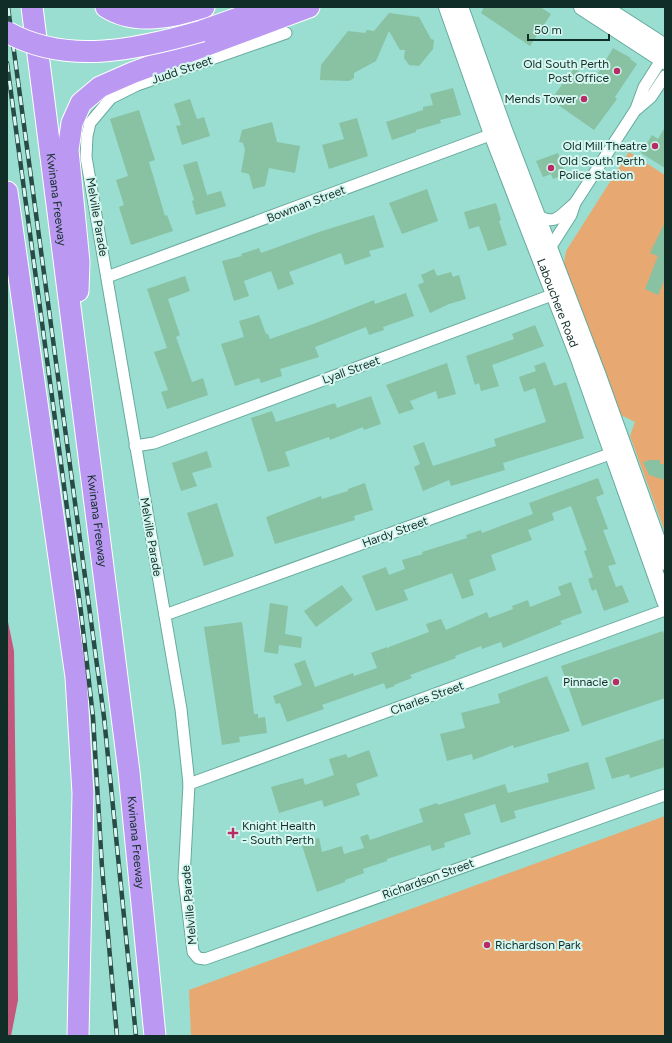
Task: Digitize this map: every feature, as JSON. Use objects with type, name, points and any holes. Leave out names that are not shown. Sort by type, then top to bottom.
[{"type":"highway","name":"Kwinana Freeway","points":[[32,7],[129,772],[155,1036]]},
{"type":"highway","points":[[106,7],[128,16],[148,18],[181,15],[204,7]]},
{"type":"highway","points":[[7,32],[30,43],[72,52],[117,50],[158,43],[202,31],[269,7]]},
{"type":"highway","points":[[76,352],[79,262],[68,150],[72,123],[81,103],[100,87],[132,73],[309,7]]},
{"type":"highway","points":[[7,192],[76,677],[83,793],[78,1036]]},
{"type":"main road","name":"Labouchere Road","points":[[447,7],[543,240]]},
{"type":"main road","name":"Labouchere Road","points":[[460,7],[498,132],[536,214],[560,293],[618,451],[665,601]]},
{"type":"main road","points":[[582,7],[664,55]]},
{"type":"main road","points":[[603,7],[664,55]]},
{"type":"main road","name":"Labouchere Road","points":[[618,451],[665,562]]},
{"type":"street","name":"Judd Street","points":[[90,123],[111,98],[137,85],[286,33]]},
{"type":"street","points":[[543,240],[558,219],[575,203],[636,109],[644,87],[664,55]]},
{"type":"street","points":[[636,109],[651,96],[665,76]]},
{"type":"street","name":"Melville Parade","points":[[90,123],[87,136],[86,157],[181,709],[189,784],[184,878],[193,952]]},
{"type":"street","name":"Bowman Street","points":[[107,277],[498,132]]},
{"type":"street","points":[[543,240],[571,215],[575,203]]},
{"type":"street","name":"Lyall Street","points":[[135,446],[162,440],[560,293]]},
{"type":"street","name":"Hardy Street","points":[[165,615],[618,451]]},
{"type":"street","name":"Charles Street","points":[[189,784],[665,610]]},
{"type":"street","name":"Richardson Street","points":[[193,952],[198,958],[205,959],[665,795]]},
{"type":"shaded area","points":[[629,152],[665,175],[665,532],[630,436],[635,422],[619,414],[564,264],[566,251]]},
{"type":"shaded area","points":[[7,617],[14,651],[18,1000],[11,1036],[7,1036]]},
{"type":"shaded area","name":"Richardson Park","points":[[665,816],[665,1036],[191,1036],[189,990]]},
{"type":"building","points":[[484,7],[540,7],[551,14],[530,46],[481,13]]},
{"type":"building","points":[[389,13],[419,17],[431,39],[434,40],[433,49],[419,66],[409,65],[404,58],[405,50],[400,50],[389,31],[376,61],[354,73],[354,78],[349,81],[320,80],[321,65],[348,31],[365,33],[367,30],[374,31]]},
{"type":"building","name":"Mends Tower","points":[[613,48],[631,58],[630,59],[637,64],[615,97],[617,99],[594,130],[551,100],[574,68],[593,82]]},
{"type":"building","points":[[453,88],[461,115],[440,120],[441,123],[416,130],[416,132],[392,140],[386,122],[423,110],[423,107],[433,105],[430,94]]},
{"type":"building","points":[[190,99],[197,119],[204,117],[210,136],[182,145],[176,126],[181,125],[174,104]]},
{"type":"building","points":[[139,110],[155,160],[149,162],[165,216],[167,215],[173,231],[131,245],[119,207],[124,205],[116,180],[128,176],[110,119]]},
{"type":"building","points":[[357,118],[368,156],[329,169],[322,145],[344,139],[339,123]]},
{"type":"building","points":[[272,122],[277,142],[300,146],[295,173],[269,168],[265,186],[253,189],[249,174],[241,172],[245,150],[243,143],[239,142],[242,130]]},
{"type":"building","name":"Old Mill Theatre","points":[[665,127],[665,168],[641,153],[652,135],[658,139]]},
{"type":"building","name":"Old South Perth Police Station","points":[[558,153],[566,174],[553,179],[551,174],[543,177],[536,161]]},
{"type":"building","points":[[197,161],[207,195],[221,191],[226,206],[196,215],[192,201],[194,200],[183,165]]},
{"type":"building","points":[[427,189],[438,221],[402,234],[389,203]]},
{"type":"building","points":[[496,203],[501,220],[499,221],[507,245],[488,251],[479,226],[469,229],[464,212]]},
{"type":"building","points":[[374,215],[384,247],[369,251],[371,256],[345,265],[341,253],[289,272],[294,284],[278,290],[271,271],[244,281],[249,296],[234,301],[222,261],[242,256],[241,254],[259,248],[261,253],[322,231]]},
{"type":"building","points":[[665,222],[665,279],[658,295],[645,289],[658,256],[650,253]]},
{"type":"building","points":[[434,269],[437,276],[451,272],[453,277],[459,275],[466,299],[449,304],[430,313],[418,285],[424,282],[421,275]]},
{"type":"building","points":[[185,276],[190,291],[168,299],[180,335],[176,337],[192,382],[203,378],[208,395],[167,409],[161,392],[168,390],[154,352],[167,348],[147,289]]},
{"type":"building","points":[[406,293],[414,316],[383,327],[384,330],[369,335],[366,327],[315,347],[319,357],[280,369],[282,376],[261,383],[259,378],[235,386],[221,344],[244,337],[239,321],[259,315],[266,334],[268,334],[270,339],[374,300],[375,304]]},
{"type":"building","points":[[535,325],[544,346],[492,365],[499,386],[481,391],[479,383],[475,385],[466,356],[514,339],[512,334]]},
{"type":"building","points":[[545,362],[554,386],[566,382],[584,438],[503,463],[505,470],[451,486],[449,480],[423,491],[414,467],[420,464],[413,446],[424,442],[433,466],[496,446],[494,439],[546,422],[535,388],[524,392],[519,377],[536,371],[534,366]]},
{"type":"building","points":[[447,363],[456,394],[438,399],[436,391],[410,401],[414,409],[399,414],[386,385]]},
{"type":"building","points":[[371,396],[381,424],[364,430],[363,427],[330,440],[329,437],[285,452],[290,466],[268,472],[251,418],[272,411],[276,422],[335,403],[337,408]]},
{"type":"building","points":[[207,451],[212,467],[192,473],[197,486],[181,491],[172,463]]},
{"type":"building","points":[[660,460],[660,464],[665,464],[665,480],[649,475],[643,462]]},
{"type":"building","points":[[598,478],[604,494],[596,497],[608,529],[603,530],[616,564],[608,566],[616,587],[622,585],[629,602],[604,611],[596,589],[592,591],[588,579],[593,577],[584,551],[587,550],[571,506],[552,513],[554,520],[528,530],[532,540],[491,555],[496,570],[469,580],[474,595],[462,599],[452,573],[404,590],[408,600],[376,611],[362,576],[386,567],[389,575],[405,569],[402,560],[467,538],[466,535],[481,530],[482,533],[533,514],[529,503]]},
{"type":"building","points":[[365,483],[373,510],[354,516],[355,520],[275,544],[266,517],[321,496],[322,499],[348,491],[348,489]]},
{"type":"building","points":[[217,503],[234,556],[204,566],[187,513]]},
{"type":"building","points":[[571,582],[582,613],[560,621],[562,624],[503,648],[501,642],[482,649],[481,646],[455,656],[456,658],[410,675],[412,678],[394,685],[395,686],[386,689],[384,683],[322,705],[324,709],[287,722],[280,703],[276,704],[273,696],[302,685],[294,664],[305,660],[315,687],[353,673],[354,676],[377,668],[371,653],[387,647],[388,649],[389,647],[429,632],[426,624],[441,619],[446,630],[487,612],[489,618],[513,609],[512,606],[528,600],[530,607],[561,595],[558,587]]},
{"type":"building","points":[[342,585],[353,600],[316,627],[304,611]]},
{"type":"building","points":[[270,603],[288,606],[285,634],[302,637],[301,648],[279,645],[278,654],[264,652]]},
{"type":"building","points":[[242,622],[254,714],[258,714],[258,718],[265,717],[267,733],[239,737],[240,742],[222,745],[204,627]]},
{"type":"building","name":"Pinnacle","points":[[663,631],[665,637],[665,698],[582,726],[561,666]]},
{"type":"building","points":[[547,676],[570,731],[514,748],[513,745],[473,760],[472,754],[447,761],[440,734],[465,728],[461,713],[500,703],[498,694]]},
{"type":"building","points":[[665,738],[665,767],[630,778],[629,774],[612,779],[605,758]]},
{"type":"building","points":[[369,750],[378,776],[356,784],[360,795],[324,807],[322,800],[279,813],[271,787],[303,778],[305,785],[334,775],[329,759],[346,754],[348,758]]},
{"type":"building","points":[[588,762],[595,789],[514,811],[516,818],[501,823],[495,804],[464,814],[471,834],[444,843],[445,847],[432,851],[430,845],[387,859],[387,861],[363,869],[364,873],[345,880],[345,882],[317,892],[301,842],[319,838],[322,852],[342,846],[344,854],[364,848],[360,837],[368,834],[370,840],[423,822],[419,809],[437,803],[438,805],[505,784],[508,793],[549,782],[547,774]]},
{"type":"railway","points":[[8,7],[104,717],[136,1036]]},
{"type":"railway","points":[[7,63],[81,612],[93,717],[102,867],[117,1036]]},
{"type":"place","name":"Old South Perth Post Office","points":[[617,71]]},
{"type":"place","name":"Mends Tower","points":[[584,99]]},
{"type":"place","name":"Old Mill Theatre","points":[[655,146]]},
{"type":"place","name":"Old South Perth Police Station","points":[[551,168]]},
{"type":"place","name":"Pinnacle","points":[[616,682]]},
{"type":"place","name":"Knight Health - South Perth","points":[[233,833]]},
{"type":"place","name":"Richardson Park","points":[[487,945]]}]
